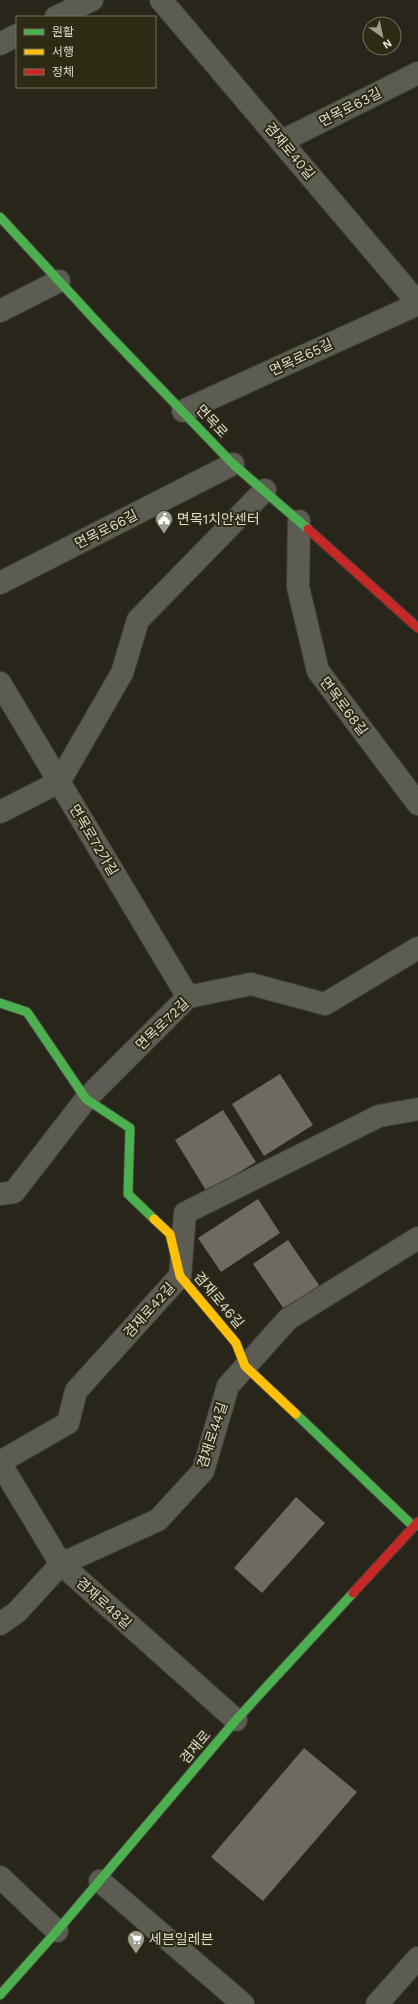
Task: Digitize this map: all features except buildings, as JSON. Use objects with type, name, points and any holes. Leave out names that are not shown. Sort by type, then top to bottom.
[{"type":"street","points":[[58,16],[92,0]]},
{"type":"street","name":"겸재로40길","points":[[161,0],[282,141],[418,304]]},
{"type":"street","points":[[0,44],[16,36]]},
{"type":"street","name":"면목로63길","points":[[282,141],[418,73]]},
{"type":"street","name":"면목로","points":[[0,217],[108,334],[233,464],[265,490],[418,628]]},
{"type":"street","points":[[0,311],[59,281]]},
{"type":"street","name":"면목로65길","points":[[183,411],[418,304]]},
{"type":"street","name":"면목로66길","points":[[0,583],[233,464]]},
{"type":"street","points":[[0,812],[59,782],[122,673],[138,620],[265,490]]},
{"type":"street","name":"면목로68길","points":[[299,521],[298,587],[318,671],[418,804]]},
{"type":"street","name":"면목로72가길","points":[[0,684],[188,997]]},
{"type":"street","name":"면목로72길","points":[[0,1194],[14,1192],[86,1099],[188,997],[251,984],[325,1004],[418,948]]},
{"type":"street","name":"겸재로46길","points":[[0,1003],[27,1012],[86,1099],[130,1128],[128,1194],[170,1234],[180,1276],[236,1343],[245,1366],[416,1524]]},
{"type":"street","name":"겸재로42길","points":[[0,1462],[68,1423],[76,1391],[180,1276],[186,1213],[379,1116],[418,1109]]},
{"type":"street","name":"겸재로44길","points":[[0,1624],[17,1612],[60,1564],[158,1520],[203,1471],[228,1386],[288,1319],[418,1238]]},
{"type":"street","name":"겸재로48길","points":[[0,1462],[60,1564],[236,1720]]},
{"type":"street","name":"겸재로","points":[[0,1994],[57,1931],[236,1720],[416,1524]]},
{"type":"street","points":[[0,1877],[57,1931]]},
{"type":"street","points":[[100,1881],[243,2004]]},
{"type":"street","points":[[377,2004],[418,1958]]},
{"type":"traffic: fast","points":[[0,217],[108,334],[233,464],[308,529]]},
{"type":"traffic: fast","points":[[0,1003],[27,1012],[86,1099],[130,1128],[128,1194],[154,1219]]},
{"type":"traffic: fast","points":[[296,1414],[414,1527]]},
{"type":"traffic: fast","points":[[0,1995],[57,1931],[236,1720],[353,1593]]},
{"type":"traffic: slow","points":[[154,1219],[170,1234],[180,1276],[236,1343],[245,1366],[296,1414]]},
{"type":"traffic: jam","points":[[308,529],[418,628]]},
{"type":"traffic: jam","points":[[353,1593],[418,1522]]},
{"type":"place","name":"면목1치안센터","points":[[164,534]]},
{"type":"place","name":"세븐일레븐","points":[[136,1954]]}]
